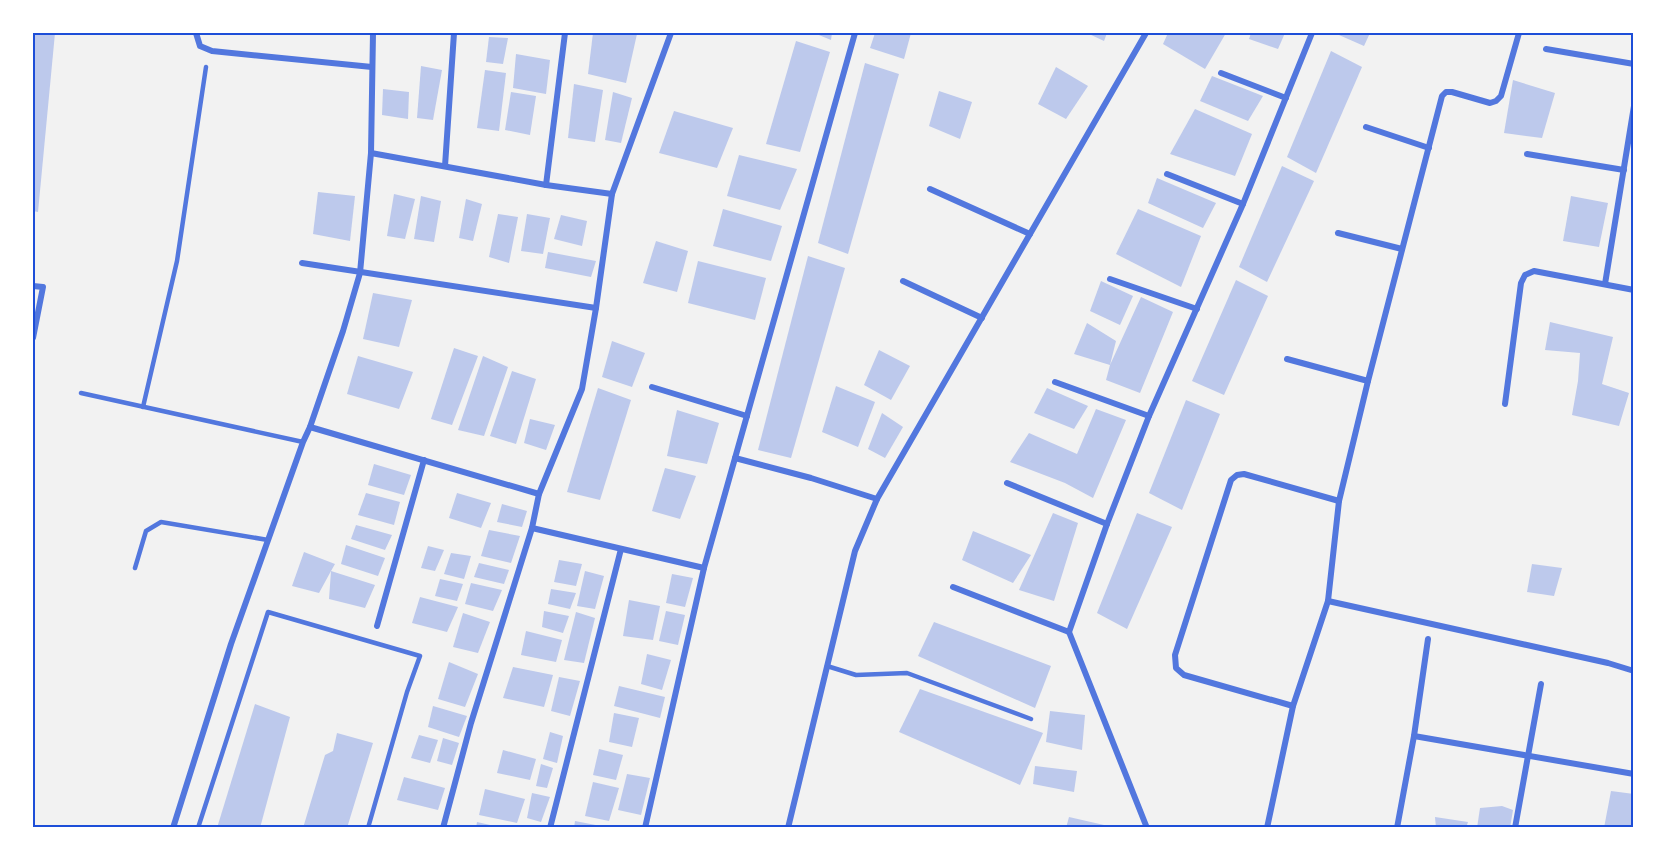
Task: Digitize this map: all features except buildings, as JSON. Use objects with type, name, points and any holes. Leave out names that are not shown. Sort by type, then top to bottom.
[{"type":"street","points":[[196,33],[200,46],[212,51],[372,67]]},
{"type":"street","points":[[173,828],[231,644],[310,427],[360,273],[371,153],[373,33]]},
{"type":"street","points":[[445,166],[454,33]]},
{"type":"street","points":[[546,185],[565,33]]},
{"type":"street","points":[[443,828],[471,723],[532,528],[539,494],[582,388],[612,194],[671,33]]},
{"type":"street","points":[[645,828],[704,568],[855,33]]},
{"type":"street","points":[[788,828],[855,551],[877,499],[1146,33]]},
{"type":"street","points":[[1146,828],[1069,632],[1107,524],[1149,416],[1242,204],[1312,33]]},
{"type":"street","points":[[1267,828],[1293,706],[1328,601],[1339,501],[1442,96],[1446,92],[1452,92],[1490,103],[1496,101],[1500,96],[1519,33]]},
{"type":"street","points":[[1546,49],[1634,64]]},
{"type":"street","points":[[1221,73],[1286,98]]},
{"type":"street","points":[[1605,284],[1634,106]]},
{"type":"street","points":[[1366,127],[1429,148]]},
{"type":"street","points":[[371,153],[546,185],[612,194]]},
{"type":"street","points":[[1527,154],[1624,170]]},
{"type":"street","points":[[1167,174],[1242,204]]},
{"type":"street","points":[[930,189],[1030,234]]},
{"type":"street","points":[[1338,233],[1402,249]]},
{"type":"street","points":[[302,263],[596,308]]},
{"type":"street","points":[[1505,404],[1521,283],[1525,275],[1534,271],[1634,290]]},
{"type":"street","points":[[1110,279],[1197,309]]},
{"type":"street","points":[[903,281],[982,318]]},
{"type":"street","points":[[33,286],[43,287],[33,338]]},
{"type":"street","points":[[1287,360],[1368,381]]},
{"type":"street","points":[[1055,381],[1149,416]]},
{"type":"street","points":[[652,387],[747,416]]},
{"type":"street","points":[[310,427],[539,494]]},
{"type":"street","points":[[735,458],[811,478],[877,499]]},
{"type":"street","points":[[377,626],[424,460]]},
{"type":"street","points":[[1293,706],[1184,675],[1176,668],[1175,655],[1231,480],[1237,475],[1244,474],[1339,501]]},
{"type":"street","points":[[1007,483],[1107,524]]},
{"type":"street","points":[[532,528],[704,568]]},
{"type":"street","points":[[550,828],[621,549]]},
{"type":"street","points":[[953,587],[1069,632]]},
{"type":"street","points":[[1328,601],[1634,671]]},
{"type":"street","points":[[1397,828],[1414,736],[1428,639]]},
{"type":"street","points":[[1515,828],[1541,684]]},
{"type":"street","points":[[1414,736],[1634,774]]},
{"type":"lane","points":[[143,407],[177,261],[206,68]]},
{"type":"lane","points":[[81,393],[303,442]]},
{"type":"lane","points":[[135,568],[146,531],[161,522],[268,540]]},
{"type":"lane","points":[[198,828],[268,612],[420,656],[407,692],[368,828]]},
{"type":"lane","points":[[827,666],[856,675],[907,673],[1031,719]]}]
